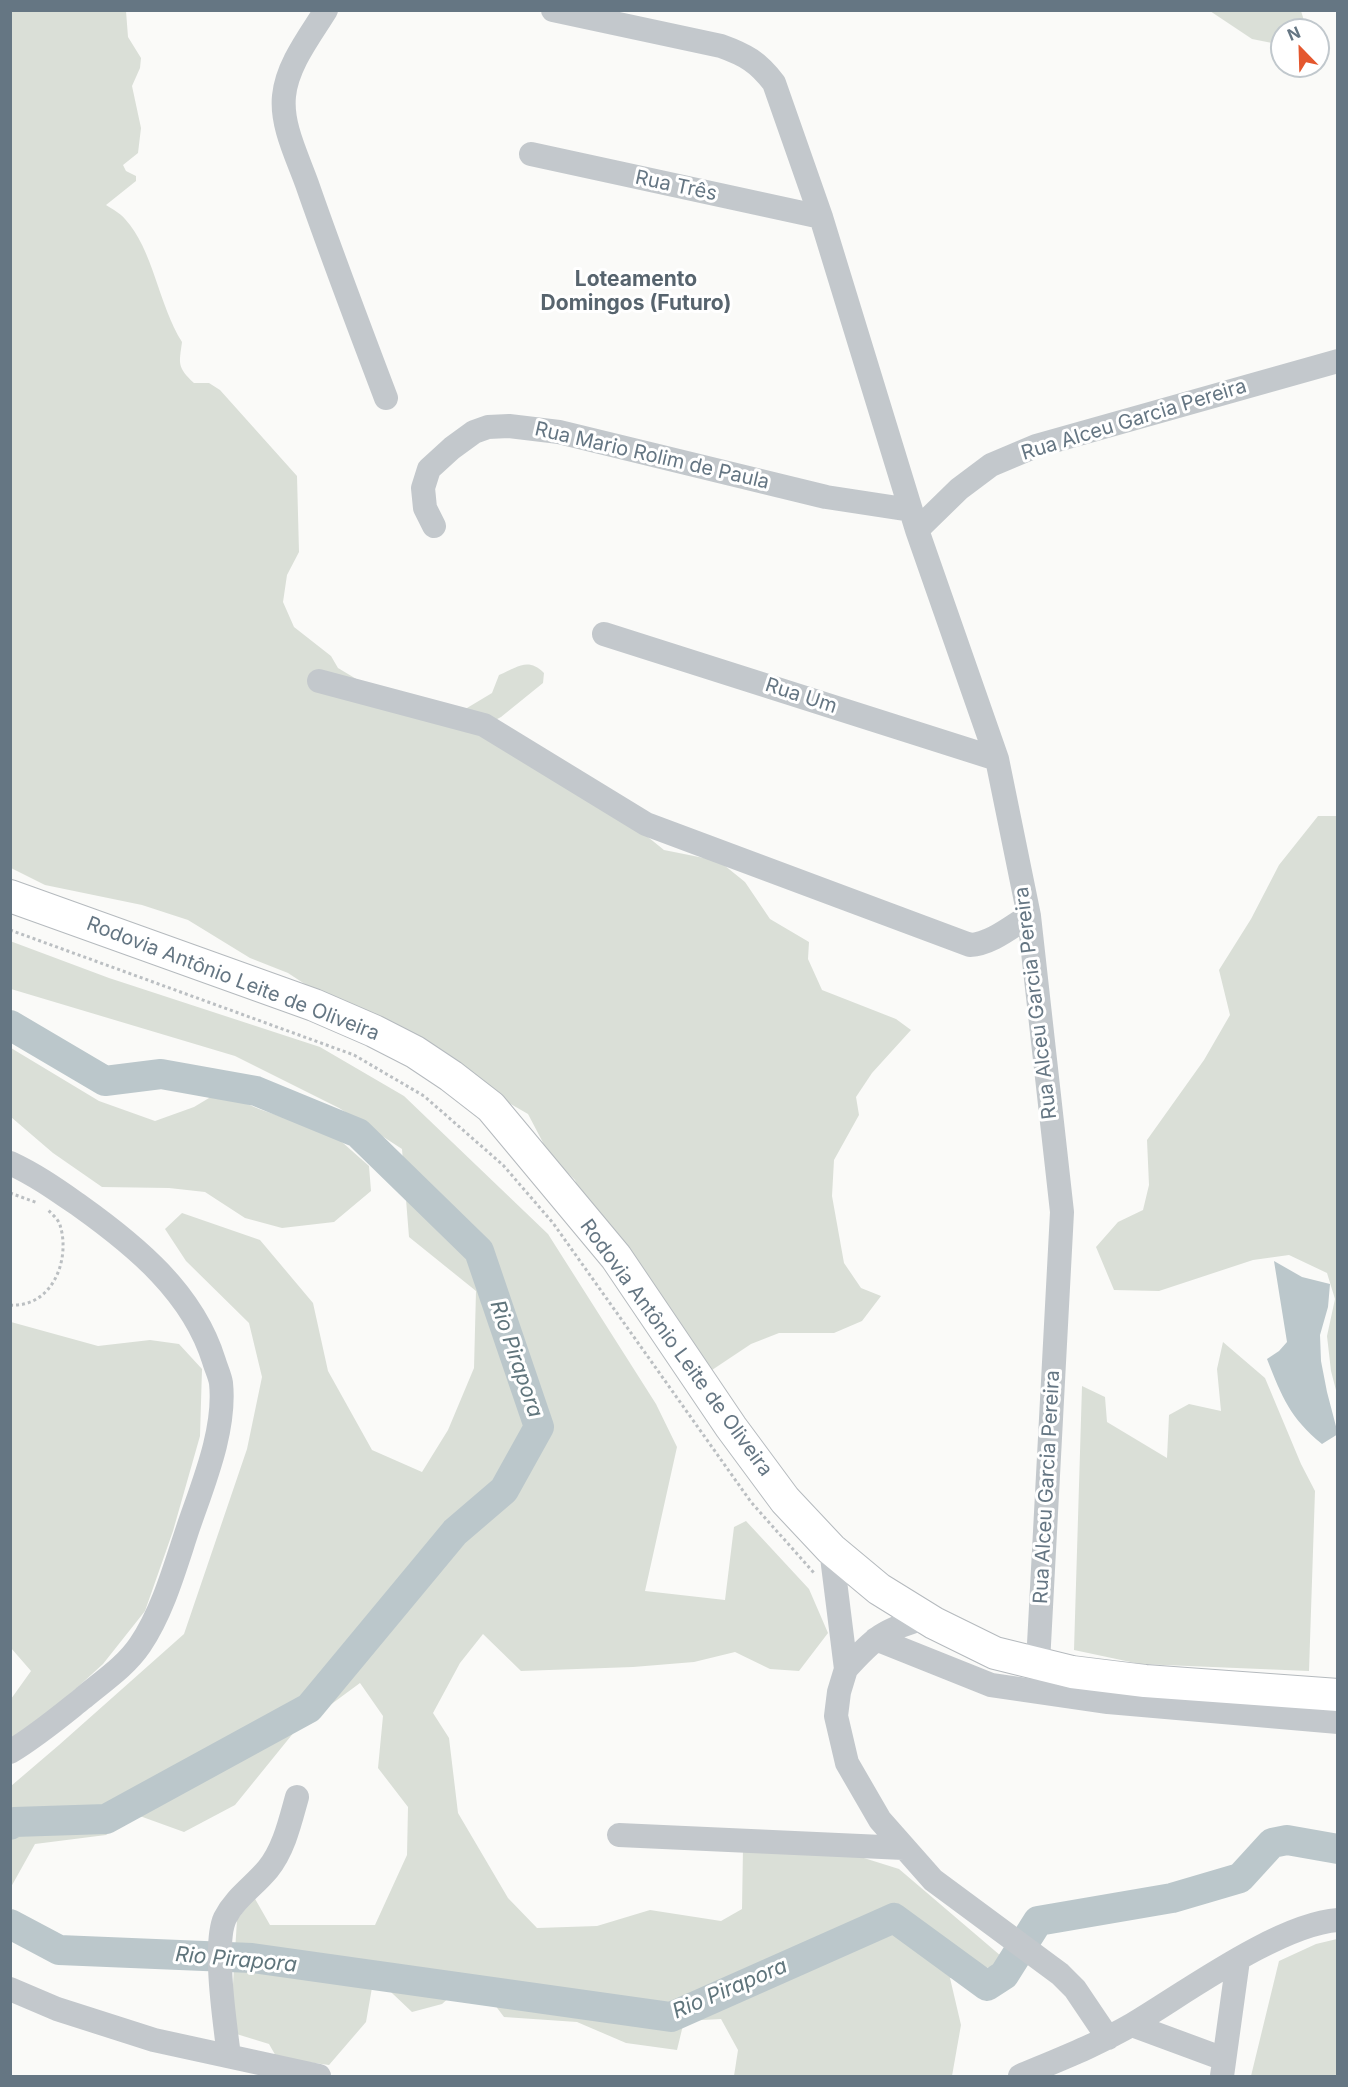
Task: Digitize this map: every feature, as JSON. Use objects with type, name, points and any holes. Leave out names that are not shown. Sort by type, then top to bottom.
[{"type":"main road","name":"Rodovia Antônio Leite de Oliveira","points":[[10,896],[293,998],[374,1031],[415,1052],[491,1107],[616,1257],[778,1491],[823,1561],[995,1653],[1072,1672],[1145,1681],[1338,1695]]},
{"type":"street","points":[[326,10],[290,74],[284,96],[285,122],[327,243],[387,398]]},
{"type":"street","points":[[553,10],[721,46],[744,54],[761,66],[774,83],[821,217],[914,520]]},
{"type":"street","name":"Rua Três","points":[[531,154],[821,217]]},
{"type":"street","name":"Rua Alceu Garcia Pereira","points":[[1038,1663],[1062,1212],[1029,916],[997,759],[914,520],[992,465],[1036,446],[1338,361]]},
{"type":"street","name":"Rua Mario Rolim de Paula","points":[[434,526],[425,508],[423,488],[429,469],[474,432],[488,427],[509,426],[559,432],[914,520]]},
{"type":"street","name":"Rua Um","points":[[604,634],[997,759]]},
{"type":"street","points":[[319,681],[484,725],[652,827],[969,945],[979,945],[988,941],[1029,916]]},
{"type":"street","points":[[10,1163],[37,1175],[106,1225],[151,1263],[191,1312],[210,1346],[220,1382],[220,1418],[206,1475],[172,1574],[155,1618],[140,1646],[120,1668],[37,1736],[10,1752]]},
{"type":"street","points":[[823,1561],[846,1669]]},
{"type":"street","points":[[926,1618],[884,1633],[846,1669],[839,1692],[836,1716],[847,1763],[880,1820],[933,1880],[1060,1974],[1075,1989],[1108,2038]]},
{"type":"street","points":[[876,1639],[991,1685],[1108,1702],[1338,1722]]},
{"type":"street","points":[[229,2056],[220,1935],[225,1918],[236,1902],[267,1870],[279,1853],[297,1797]]},
{"type":"street","points":[[619,1834],[904,1848]]},
{"type":"street","points":[[1020,2076],[1108,2038],[1238,1960],[1297,1930],[1330,1920],[1338,1920]]},
{"type":"street","points":[[1132,2025],[1223,2068],[1238,1960]]},
{"type":"street","points":[[10,1989],[57,2009],[154,2040],[319,2076]]},
{"type":"path","points":[[10,930],[354,1055],[424,1096],[503,1165],[553,1223],[751,1502],[823,1561]]},
{"type":"path","points":[[10,1193],[46,1206],[59,1223],[63,1245],[58,1270],[48,1291],[33,1302],[10,1305]]},
{"type":"shaded area","points":[[10,11],[126,11],[128,37],[141,58],[140,68],[132,86],[141,128],[138,153],[123,165],[126,171],[136,176],[136,181],[106,205],[125,219],[135,231],[142,246],[167,312],[182,342],[180,365],[182,369],[194,383],[209,383],[220,390],[297,476],[299,552],[287,575],[283,602],[294,627],[331,656],[338,668],[368,686],[457,714],[492,693],[499,675],[528,664],[538,668],[544,673],[543,683],[501,717],[482,727],[607,804],[664,850],[719,861],[745,882],[770,919],[809,942],[808,959],[822,990],[896,1019],[911,1030],[872,1073],[856,1097],[859,1115],[834,1160],[832,1196],[844,1263],[861,1288],[881,1296],[862,1321],[834,1333],[779,1333],[751,1344],[709,1372],[585,1215],[575,1180],[550,1156],[528,1114],[323,996],[288,973],[250,958],[188,920],[142,905],[45,885],[11,868]]},
{"type":"shaded area","points":[[1210,11],[1301,11],[1303,18],[1270,18],[1270,43],[1252,39]]},
{"type":"shaded area","points":[[1318,816],[1338,816],[1337,1394],[1331,1371],[1327,1336],[1335,1299],[1327,1273],[1289,1255],[1253,1260],[1159,1291],[1114,1290],[1096,1247],[1118,1222],[1143,1210],[1149,1185],[1147,1140],[1204,1060],[1230,1015],[1219,970],[1251,919],[1279,865]]},
{"type":"shaded area","points":[[10,941],[109,978],[320,1047],[404,1096],[548,1234],[656,1404],[677,1447],[645,1591],[725,1600],[734,1527],[746,1521],[809,1589],[828,1633],[799,1671],[770,1669],[735,1652],[694,1662],[633,1667],[521,1671],[483,1634],[460,1663],[433,1713],[449,1738],[458,1813],[508,1898],[537,1928],[597,1926],[650,1910],[721,1921],[742,1909],[743,1848],[848,1853],[899,1869],[1008,1962],[950,1978],[961,2025],[952,2076],[734,2076],[738,2050],[721,2019],[684,2021],[677,2050],[626,2043],[577,2022],[504,2017],[473,1976],[442,2004],[412,2012],[374,1976],[366,2022],[329,2065],[277,2058],[269,2044],[230,2032],[237,1920],[254,1897],[270,1925],[375,1925],[407,1855],[408,1807],[378,1768],[383,1716],[360,1683],[295,1731],[235,1805],[184,1832],[137,1815],[106,1835],[35,1844],[11,1887],[11,1786],[184,1634],[247,1449],[262,1377],[249,1323],[186,1261],[165,1229],[182,1213],[260,1240],[313,1303],[328,1371],[372,1450],[422,1472],[448,1430],[474,1368],[476,1291],[409,1237],[402,1149],[339,1108],[235,1056],[11,989]]},
{"type":"shaded area","points":[[11,1048],[99,1101],[155,1121],[194,1107],[219,1092],[259,1109],[334,1135],[369,1166],[371,1191],[334,1222],[282,1228],[245,1218],[205,1192],[169,1188],[102,1187],[53,1153],[11,1117]]},
{"type":"shaded area","points":[[1274,1261],[1302,1277],[1330,1284],[1328,1307],[1320,1335],[1321,1361],[1338,1434],[1322,1444],[1294,1416],[1277,1385],[1267,1359],[1287,1342]]},
{"type":"shaded area","points":[[11,1322],[98,1346],[150,1340],[179,1344],[202,1369],[200,1436],[173,1531],[145,1611],[103,1664],[46,1716],[11,1742],[11,1699],[31,1671],[11,1648]]},
{"type":"shaded area","points":[[1223,1342],[1265,1378],[1301,1464],[1315,1491],[1309,1671],[1140,1664],[1074,1650],[1082,1386],[1105,1397],[1107,1422],[1167,1458],[1169,1415],[1189,1404],[1221,1411],[1217,1369]]},
{"type":"shaded area","points":[[1337,1939],[1337,2076],[1251,2076],[1279,1961],[1316,1944]]},
{"type":"waterway","name":"Rio Pirapora","points":[[10,1025],[105,1081],[161,1074],[256,1091],[358,1133],[479,1251],[539,1427],[504,1490],[455,1532],[309,1708],[106,1819],[14,1822],[10,1825]]},
{"type":"waterway","name":"Rio Pirapora","points":[[10,1924],[59,1950],[252,1958],[671,2017],[894,1918],[987,1986],[1004,1975],[1038,1921],[1172,1898],[1240,1878],[1272,1843],[1287,1840],[1338,1849]]},
{"type":"district","name":"Loteamento Domingos (Futuro)","points":[[636,292]]}]
